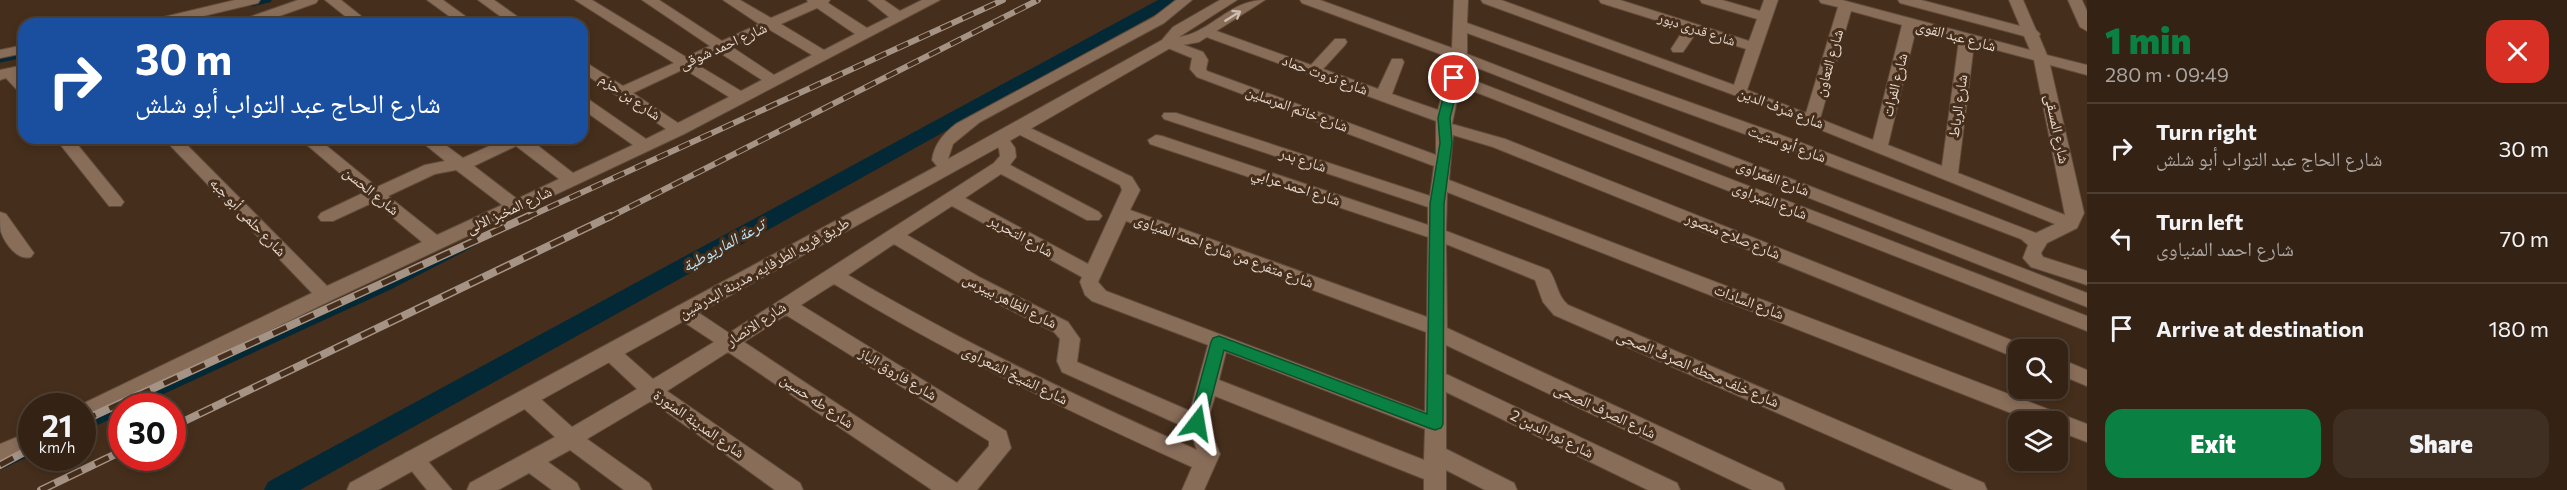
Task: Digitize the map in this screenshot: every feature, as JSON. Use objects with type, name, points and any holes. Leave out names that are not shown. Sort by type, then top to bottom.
[{"type":"street","points":[[279,18],[311,0]]},
{"type":"street","points":[[332,0],[356,18]]},
{"type":"street","points":[[434,0],[460,18]]},
{"type":"street","points":[[485,0],[512,18]]},
{"type":"street","points":[[582,0],[740,97]]},
{"type":"street","points":[[649,0],[772,80]]},
{"type":"street","points":[[730,0],[768,25],[822,55]]},
{"type":"street","points":[[875,0],[898,17]]},
{"type":"street","name":"شارع المخبز الالى","points":[[96,407],[325,295],[678,130],[772,80],[933,0]]},
{"type":"street","points":[[947,167],[940,160],[941,150],[955,133],[974,119],[1151,25],[1185,0]]},
{"type":"street","name":"طريق قريه الطرفايه, مدينة البدرشين","points":[[1168,43],[1171,36],[1178,30],[1230,0]]},
{"type":"street","name":"طريق قريه الطرفايه, مدينة البدرشين","points":[[358,490],[1020,128],[1168,43],[1189,41],[1258,0]]},
{"type":"street","name":"شارع الغمراوى","points":[[1307,0],[1459,56],[2087,300]]},
{"type":"street","points":[[1435,472],[1437,204],[1446,143],[1444,122],[1459,56],[1461,0]]},
{"type":"street","name":"شارع شرف الدين","points":[[1488,0],[1880,146],[2071,224]]},
{"type":"street","name":"شارع قدرى دبور","points":[[1606,0],[1754,47]]},
{"type":"street","points":[[1707,0],[1765,17]]},
{"type":"street","points":[[1739,92],[1771,0]]},
{"type":"street","name":"شارع عبد القوى","points":[[1826,0],[2087,70]]},
{"type":"street","points":[[1905,0],[2033,34]]},
{"type":"street","name":"شارع المسقى","points":[[2016,0],[2042,58],[2075,213],[2071,224]]},
{"type":"street","points":[[2075,0],[2087,27]]},
{"type":"street","points":[[176,18],[244,1]]},
{"type":"street","points":[[818,1],[866,34]]},
{"type":"street","name":"شارع احمد شوقى","points":[[622,92],[818,1]]},
{"type":"street","points":[[1617,20],[1625,6]]},
{"type":"street","name":"شارع التعاون","points":[[1812,120],[1845,6]]},
{"type":"street","name":"شارع الفرات","points":[[1880,146],[1910,23]]},
{"type":"street","name":"شارع أبو ستيت","points":[[1461,26],[1770,137],[2027,234],[2037,240]]},
{"type":"street","points":[[1678,49],[1692,27]]},
{"type":"street","name":"شارع ثروت حماد","points":[[1206,32],[1383,96],[1444,122]]},
{"type":"street","name":"شارع الرباط","points":[[1949,174],[1967,39]]},
{"type":"street","points":[[1312,71],[1341,42]]},
{"type":"street","name":"شارع خاتم المرسلين","points":[[1168,43],[1198,55],[1201,60],[1198,69],[1202,74],[1443,163]]},
{"type":"street","points":[[0,54],[18,50]]},
{"type":"street","points":[[1383,96],[1397,62]]},
{"type":"street","name":"شارع بن حزم","points":[[588,69],[678,130]]},
{"type":"street","name":"شارع الشبراوى","points":[[1454,78],[2087,324]]},
{"type":"street","points":[[588,108],[645,146]]},
{"type":"street","name":"شارع بدر","points":[[1170,116],[1437,204]]},
{"type":"street","name":"شارع صلاح منصور","points":[[1444,122],[2008,347]]},
{"type":"street","name":"شارع متفرع من شارع احمد المنياوى","points":[[1020,128],[1126,182],[1131,190],[1121,212],[1437,330]]},
{"type":"street","points":[[1000,139],[1007,148],[1008,157],[1000,167],[1093,216]]},
{"type":"street","name":"شارع احمد عرابي","points":[[1156,140],[1437,234]]},
{"type":"street","points":[[68,144],[115,202]]},
{"type":"street","name":"شارع حلمى أبو جبه","points":[[177,144],[325,295]]},
{"type":"street","name":"شارع الحسن","points":[[314,144],[436,244]]},
{"type":"street","points":[[432,144],[516,207]]},
{"type":"street","points":[[327,217],[431,169],[474,160],[506,144]]},
{"type":"street","points":[[526,144],[573,181]]},
{"type":"street","name":"شارع الانصار","points":[[478,490],[531,462],[651,390],[1000,167]]},
{"type":"street","name":"شارع السادات","points":[[1440,183],[2030,411]]},
{"type":"street","name":"شارع التحرير","points":[[952,198],[1091,274]]},
{"type":"street","points":[[1121,212],[1091,274],[1089,282],[1092,290],[1100,296],[1435,424]]},
{"type":"street","points":[[0,218],[25,253]]},
{"type":"street","points":[[2071,224],[2037,240],[2032,258],[2037,262],[2087,278]]},
{"type":"street","name":"شارع خلف محطه الصرف الصحى","points":[[1437,234],[1542,275],[1547,283],[1550,300],[1561,310],[1976,490]]},
{"type":"street","name":"شارع الظاهر بيبرس","points":[[893,235],[974,284],[1061,327],[1071,337],[1072,343],[1067,359],[1069,367],[1197,423]]},
{"type":"street","name":"شارع الشيخ الشعراوى","points":[[832,274],[888,309],[1018,378],[1205,463]]},
{"type":"street","name":"شارع فاروق الباز","points":[[785,305],[993,432],[1001,443],[1000,448],[964,490]]},
{"type":"street","name":"شارع طه حسين","points":[[683,312],[950,490]]},
{"type":"street","name":"شارع الصرف الصحى","points":[[1437,330],[1774,490]]},
{"type":"street","points":[[1193,490],[1209,454],[1197,423],[1219,342]]},
{"type":"street","name":"شارع المدينة المنورة","points":[[610,352],[651,390],[792,490]]},
{"type":"street","points":[[2068,370],[2087,378]]},
{"type":"street","name":"شارع نور الدين 2","points":[[1436,378],[1669,490]]},
{"type":"street","points":[[1207,384],[1435,472],[1506,490]]},
{"type":"street","points":[[526,398],[570,439],[641,490]]},
{"type":"street","name":"شارع السادات","points":[[2068,426],[2087,433]]},
{"type":"street","points":[[0,454],[18,446]]},
{"type":"street","points":[[413,459],[441,490]]},
{"type":"street","points":[[531,462],[569,490]]},
{"type":"waterway","points":[[252,4],[269,0]]},
{"type":"waterway","name":"ترعة الماريوطية","points":[[277,490],[1170,0]]},
{"type":"waterway","points":[[196,18],[204,16]]},
{"type":"waterway","points":[[0,60],[18,56]]},
{"type":"waterway","points":[[157,393],[392,285],[473,243]]},
{"type":"waterway","points":[[96,422],[108,416]]},
{"type":"waterway","points":[[0,466],[18,458]]},
{"type":"railway","points":[[526,218],[1003,0]]},
{"type":"railway","points":[[608,218],[1038,0]]},
{"type":"railway","points":[[96,415],[529,216]]},
{"type":"railway","points":[[186,420],[611,216]]},
{"type":"railway","points":[[0,465],[18,455]]},
{"type":"railway","points":[[41,490],[108,458]]},
{"type":"route","points":[[1197,423],[1219,342],[1435,424],[1437,204],[1446,143],[1444,118],[1454,78]]}]
